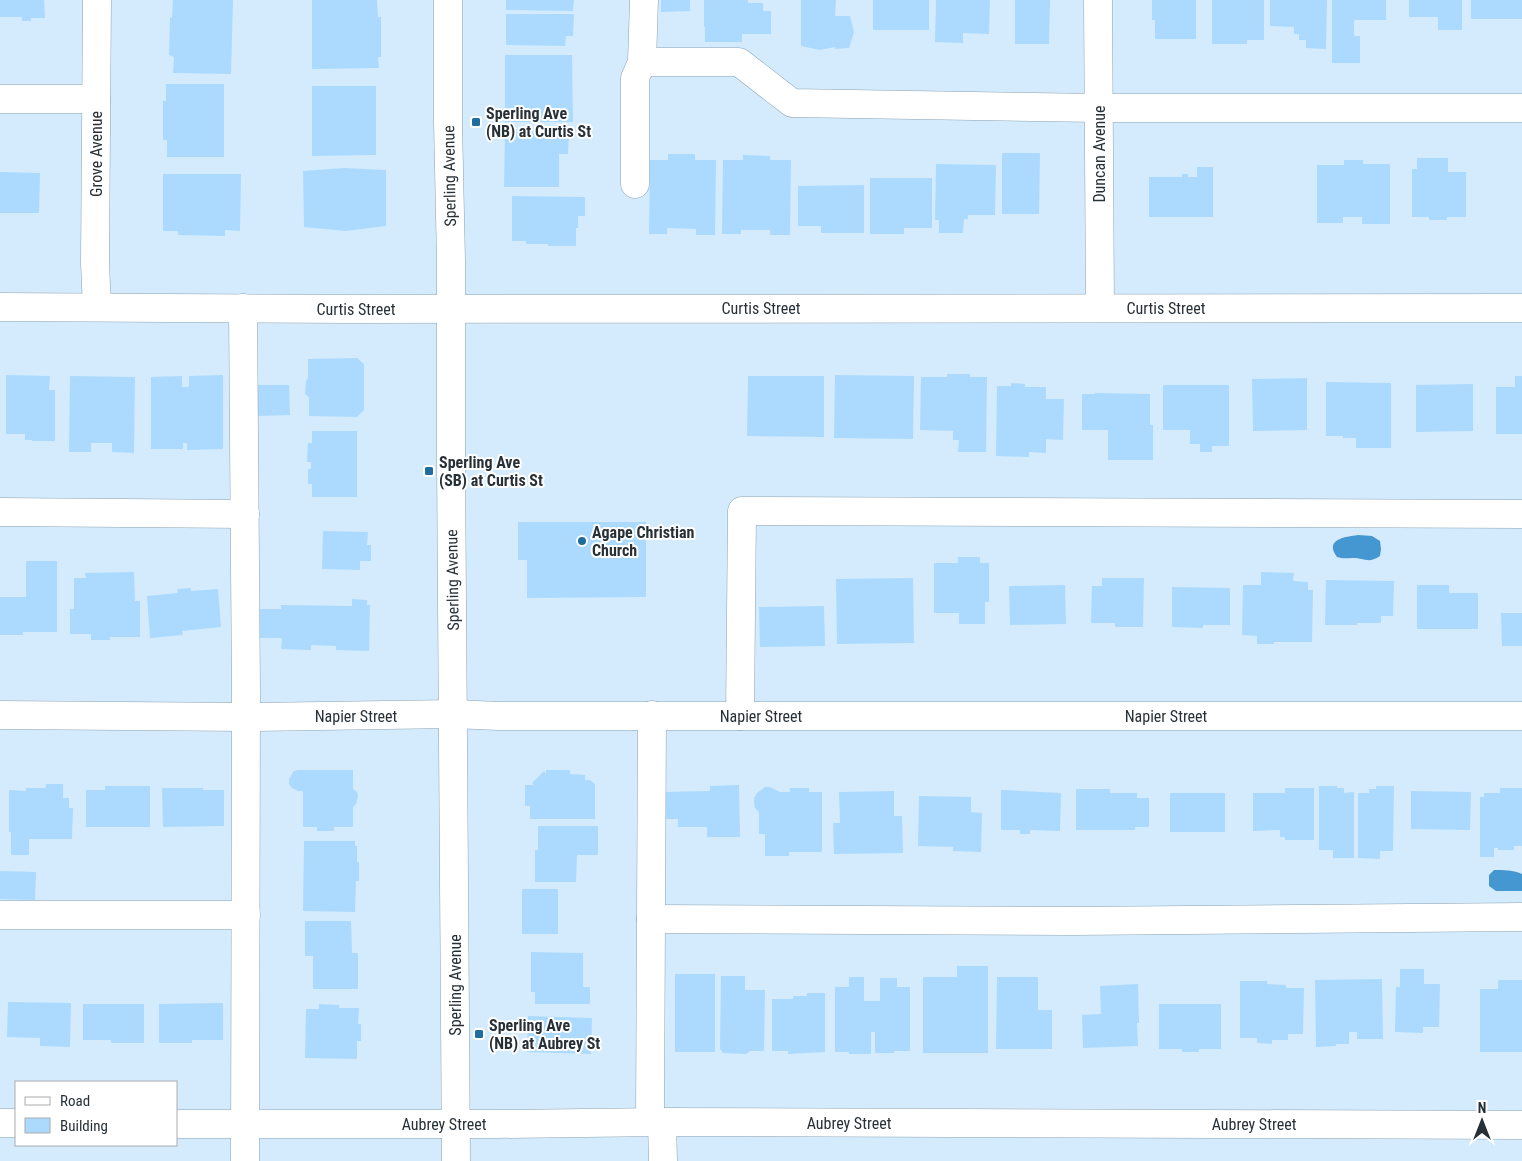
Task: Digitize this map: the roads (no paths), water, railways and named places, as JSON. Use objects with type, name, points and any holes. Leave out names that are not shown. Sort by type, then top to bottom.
[{"type":"street","name":"Grove Avenue","points":[[97,0],[95,263],[97,307]]},
{"type":"street","name":"Sperling Avenue","points":[[448,0],[456,1161]]},
{"type":"street","points":[[634,184],[634,78],[642,62],[644,0]]},
{"type":"street","name":"Duncan Avenue","points":[[1098,0],[1100,308]]},
{"type":"street","points":[[642,62],[739,62],[792,103],[1098,108],[1522,108]]},
{"type":"street","points":[[0,99],[96,99]]},
{"type":"street","name":"Curtis Street","points":[[0,307],[1522,308]]},
{"type":"street","points":[[243,308],[246,717],[245,1161]]},
{"type":"street","points":[[740,716],[742,511],[1522,514]]},
{"type":"street","points":[[0,512],[245,514]]},
{"type":"street","name":"Napier Street","points":[[0,715],[246,717],[453,714],[499,716],[1522,716]]},
{"type":"street","points":[[652,715],[651,919],[656,1122],[663,1161]]},
{"type":"street","points":[[0,915],[246,915]]},
{"type":"street","points":[[651,919],[1074,921],[1522,917]]},
{"type":"street","name":"Aubrey Street","points":[[178,1124],[656,1122],[1522,1124]]},
{"type":"street","points":[[0,1123],[15,1124]]},
{"type":"water","points":[[1358,535],[1372,536],[1380,541],[1380,556],[1369,560],[1337,557],[1333,546],[1335,543],[1342,538]]},
{"type":"water","points":[[1494,870],[1512,871],[1522,874],[1522,891],[1496,891],[1489,886],[1489,875]]},
{"type":"place","name":"Sperling Ave (NB) at Curtis St","points":[[476,122]]},
{"type":"place","name":"Sperling Ave (SB) at Curtis St","points":[[429,471]]},
{"type":"place","name":"Agape Christian Church","points":[[582,541]]},
{"type":"place","name":"Sperling Ave (NB) at Aubrey St","points":[[479,1034]]}]
